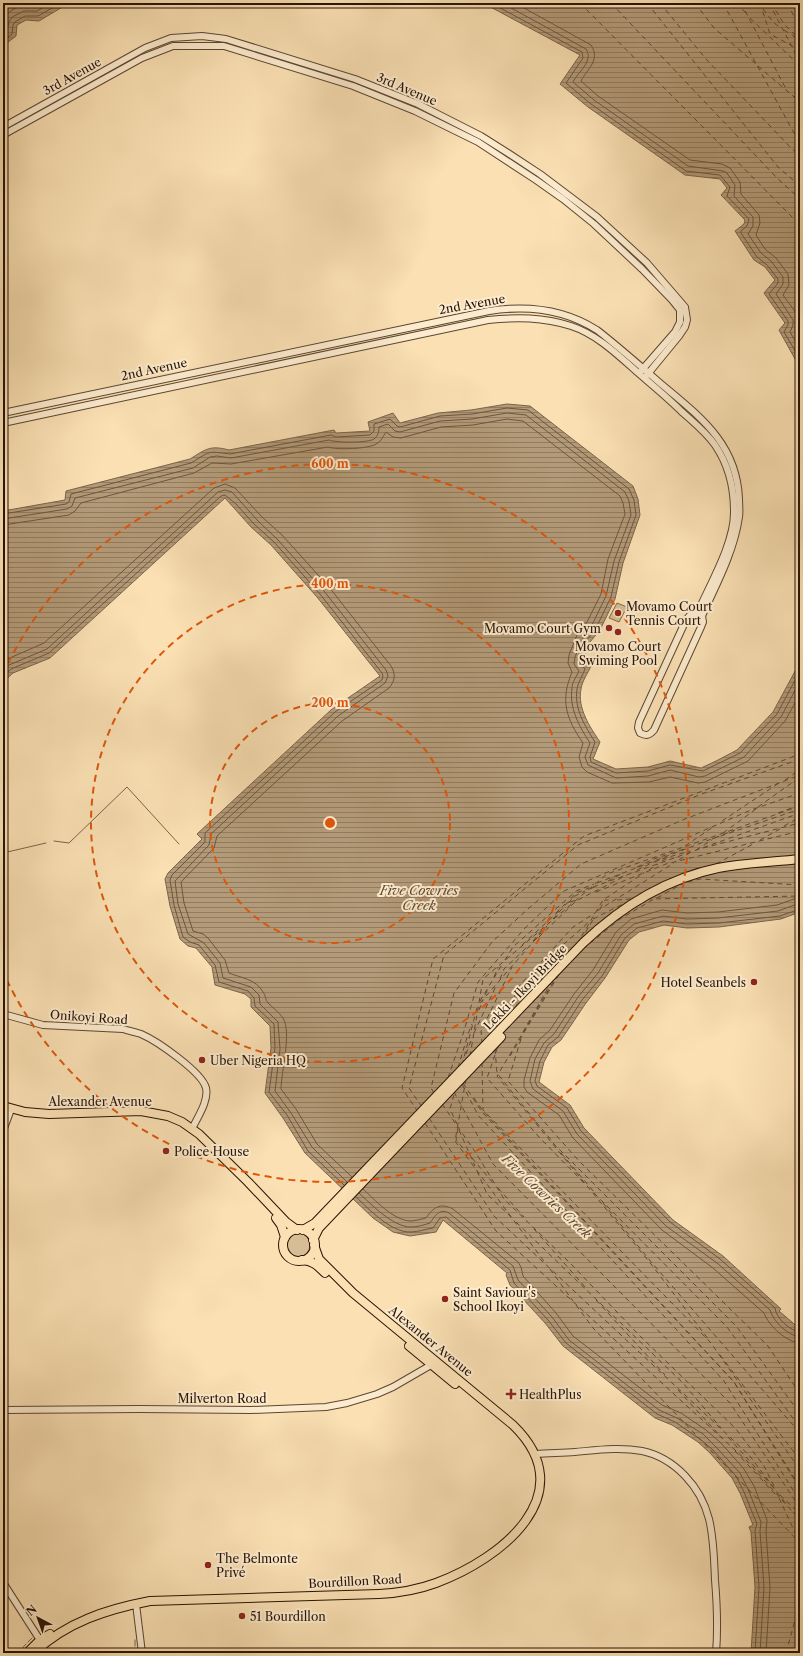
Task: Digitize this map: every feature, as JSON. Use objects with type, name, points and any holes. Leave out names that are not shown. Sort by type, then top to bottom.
[{"type":"main road","name":"Lekki - Ikoyi Bridge","points":[[320,1223],[583,943],[623,908],[667,884],[701,872],[738,865],[800,859]]},
{"type":"main road","name":"Lekki - Ikoyi Bridge","points":[[320,1223],[587,947],[625,913],[654,895],[703,877],[734,871],[800,864]]},
{"type":"main road","name":"Alexander Avenue","points":[[3,1106],[25,1112],[49,1114],[149,1112],[168,1116],[182,1122],[192,1129],[248,1182],[286,1222],[300,1230]]},
{"type":"main road","name":"Alexander Avenue","points":[[6,1112],[40,1119],[148,1116],[179,1126],[199,1140],[265,1205],[281,1225],[285,1238]]},
{"type":"main road","points":[[320,1223],[312,1254],[302,1260],[293,1260],[286,1254],[283,1246],[285,1238],[290,1232],[320,1223]]},
{"type":"main road","points":[[300,1230],[309,1234],[314,1243]]},
{"type":"main road","name":"Alexander Avenue","points":[[314,1243],[315,1252],[319,1259],[353,1293],[473,1395],[521,1433],[534,1456]]},
{"type":"main road","name":"Alexander Avenue","points":[[302,1260],[315,1263],[344,1292],[431,1365],[473,1395]]},
{"type":"main road","name":"Bourdillon Road","points":[[34,1653],[50,1639],[79,1622],[115,1609],[150,1601],[388,1593],[413,1590],[445,1580],[466,1570],[485,1558],[513,1536],[523,1526],[532,1512],[538,1493],[540,1469],[534,1456]]},
{"type":"main road","name":"Bourdillon Road","points":[[26,1653],[40,1640],[71,1621],[115,1604],[140,1598],[378,1589],[408,1586],[437,1578],[484,1553],[507,1535],[520,1521],[530,1505],[534,1493],[534,1456]]},
{"type":"street","name":"3rd Avenue","points":[[3,127],[144,48],[171,38],[202,36],[226,39],[355,79],[418,104],[481,136],[540,174],[597,217],[648,263],[685,307],[686,320],[685,327],[679,336],[644,373]]},
{"type":"street","name":"3rd Avenue","points":[[3,135],[142,58],[173,46],[224,46],[353,86],[415,111],[478,142],[563,199],[594,224],[642,268],[680,310],[680,322],[675,332],[644,373]]},
{"type":"street","name":"2nd Avenue","points":[[3,413],[482,312],[510,308],[529,308],[553,311],[583,322],[612,342],[644,373]]},
{"type":"street","name":"2nd Avenue","points":[[3,423],[500,318],[534,318],[572,327],[597,340],[644,373],[708,424],[725,448],[735,471],[739,489],[740,515],[734,542],[699,616]]},
{"type":"street","name":"2nd Avenue","points":[[691,614],[699,616],[703,622],[654,730],[650,734],[645,735],[640,733],[638,728],[639,722],[686,620],[691,614]]},
{"type":"street","name":"Onikoyi Road","points":[[3,1014],[46,1025],[123,1029],[150,1039],[189,1066],[204,1084],[206,1089],[205,1099],[192,1129]]},
{"type":"street","points":[[3,1132],[6,1112]]},
{"type":"street","name":"Milverton Road","points":[[3,1410],[251,1410],[326,1407],[347,1403],[377,1394],[393,1387],[431,1365]]},
{"type":"street","points":[[534,1456],[604,1449],[629,1449],[642,1451],[658,1457],[684,1474],[703,1502],[710,1525],[717,1605],[716,1653]]},
{"type":"street","points":[[3,1579],[4,1584],[40,1640]]},
{"type":"street","points":[[136,1604],[142,1653]]},
{"type":"shaded area","name":"Movamo Court Tennis Court","points":[[617,603],[627,607],[619,622],[609,618]]},
{"type":"shaded area","points":[[298,1233],[307,1236],[310,1245],[307,1254],[298,1257],[289,1254],[286,1245],[289,1236]]},
{"type":"water","points":[[3,3],[69,3],[39,21],[26,20],[17,25],[16,36],[3,46]]},
{"type":"water","points":[[483,3],[800,3],[800,368],[779,330],[785,323],[764,293],[775,280],[765,267],[754,260],[735,231],[744,224],[745,220],[721,195],[727,188],[720,179],[685,175],[588,107],[560,84],[580,55]]},
{"type":"water","name":"Five Cowries Creek","points":[[507,404],[530,406],[633,486],[638,499],[640,515],[623,563],[615,599],[600,630],[590,642],[583,661],[591,666],[582,686],[580,696],[581,703],[585,717],[600,742],[593,759],[616,769],[648,767],[670,761],[701,768],[716,761],[737,750],[773,712],[800,662],[800,912],[781,919],[719,927],[687,928],[664,925],[639,932],[629,940],[605,978],[561,1040],[552,1047],[544,1062],[539,1082],[570,1105],[584,1128],[673,1220],[723,1256],[781,1309],[779,1311],[800,1329],[800,1653],[751,1653],[755,1587],[751,1532],[749,1527],[753,1525],[732,1478],[698,1442],[672,1425],[655,1418],[563,1346],[545,1323],[510,1285],[506,1275],[507,1273],[443,1220],[436,1232],[410,1236],[393,1232],[373,1218],[305,1153],[265,1093],[271,1048],[270,1026],[251,1007],[251,999],[245,994],[215,985],[212,967],[196,948],[188,946],[180,939],[170,906],[165,879],[168,873],[202,839],[197,834],[332,709],[380,676],[317,597],[271,545],[251,527],[225,498],[50,658],[13,673],[3,682],[3,511],[65,500],[66,491],[190,459],[208,449],[217,448],[229,450],[334,430],[336,433],[370,431],[368,422],[393,413],[400,423],[438,413],[471,410]]},
{"type":"waterway","points":[[54,841],[69,843],[127,787],[179,844]]},
{"type":"waterway","points":[[3,853],[46,843]]},
{"type":"waterway","points":[[28,1642],[32,1638]]},
{"type":"waterway","points":[[135,1640],[135,1646]]},
{"type":"waterway","points":[[18,1653],[26,1644]]},
{"type":"ferry route","points":[[580,3],[800,225]]},
{"type":"ferry route","points":[[611,3],[776,177],[800,199]]},
{"type":"ferry route","points":[[647,3],[778,167],[800,186]]},
{"type":"ferry route","points":[[660,3],[706,59],[800,156]]},
{"type":"ferry route","points":[[695,3],[714,28],[756,64]]},
{"type":"ferry route","points":[[723,3],[800,144]]},
{"type":"ferry route","points":[[736,3],[747,14]]},
{"type":"ferry route","points":[[741,3],[786,89]]},
{"type":"ferry route","points":[[758,3],[761,6]]},
{"type":"ferry route","points":[[760,3],[770,34],[800,50]]},
{"type":"ferry route","points":[[769,3],[800,62]]},
{"type":"ferry route","points":[[771,3],[784,24],[798,38]]},
{"type":"ferry route","points":[[787,3],[798,24],[800,25]]},
{"type":"ferry route","points":[[763,9],[774,23],[781,28]]},
{"type":"ferry route","points":[[750,18],[800,66]]},
{"type":"ferry route","points":[[784,30],[800,40]]},
{"type":"ferry route","points":[[758,66],[800,102]]},
{"type":"ferry route","points":[[794,96],[800,101]]},
{"type":"ferry route","points":[[418,1112],[402,1088],[433,959],[584,836],[800,754]]},
{"type":"ferry route","points":[[422,1107],[409,1088],[444,955],[578,845],[699,795],[800,759]]},
{"type":"ferry route","points":[[785,780],[800,770]]},
{"type":"ferry route","points":[[434,1093],[431,1088],[454,993],[492,942],[529,908],[581,864],[685,819],[800,775]]},
{"type":"ferry route","points":[[758,807],[800,777]]},
{"type":"ferry route","points":[[722,821],[779,783]]},
{"type":"ferry route","points":[[448,1078],[464,1031],[478,982],[525,928],[564,891],[751,810],[800,793]]},
{"type":"ferry route","points":[[778,813],[800,805]]},
{"type":"ferry route","points":[[470,1056],[483,979],[607,874],[800,806]]},
{"type":"ferry route","points":[[723,833],[756,809]]},
{"type":"ferry route","points":[[712,839],[800,809]]},
{"type":"ferry route","points":[[593,887],[800,813]]},
{"type":"ferry route","points":[[784,826],[800,817]]},
{"type":"ferry route","points":[[703,848],[800,823]]},
{"type":"ferry route","points":[[685,846],[716,825]]},
{"type":"ferry route","points":[[760,840],[780,829]]},
{"type":"ferry route","points":[[597,883],[735,830]]},
{"type":"ferry route","points":[[596,892],[666,864],[800,831]]},
{"type":"ferry route","points":[[696,850],[712,840]]},
{"type":"ferry route","points":[[716,864],[755,843]]},
{"type":"ferry route","points":[[637,867],[654,859],[684,849]]},
{"type":"ferry route","points":[[662,859],[690,851]]},
{"type":"ferry route","points":[[679,860],[691,852]]},
{"type":"ferry route","points":[[662,861],[668,858]]},
{"type":"ferry route","points":[[655,862],[661,859]]},
{"type":"ferry route","points":[[637,870],[656,861]]},
{"type":"ferry route","points":[[597,911],[674,863]]},
{"type":"ferry route","points":[[649,870],[658,864]]},
{"type":"ferry route","points":[[577,944],[603,900],[644,873]]},
{"type":"ferry route","points":[[608,881],[621,874]]},
{"type":"ferry route","points":[[539,937],[576,901],[627,875]]},
{"type":"ferry route","points":[[679,884],[700,879],[800,885]]},
{"type":"ferry route","points":[[505,960],[513,947],[576,891],[594,884]]},
{"type":"ferry route","points":[[657,898],[682,884]]},
{"type":"ferry route","points":[[590,889],[596,886]]},
{"type":"ferry route","points":[[553,919],[576,893],[589,888]]},
{"type":"ferry route","points":[[568,903],[575,896],[585,891]]},
{"type":"ferry route","points":[[647,899],[800,896]]},
{"type":"ferry route","points":[[617,900],[631,899]]},
{"type":"ferry route","points":[[583,949],[620,919],[654,899]]},
{"type":"ferry route","points":[[570,902],[576,900]]},
{"type":"ferry route","points":[[600,909],[605,900],[613,900]]},
{"type":"ferry route","points":[[593,919],[629,901]]},
{"type":"ferry route","points":[[556,913],[565,904]]},
{"type":"ferry route","points":[[522,945],[560,910]]},
{"type":"ferry route","points":[[503,1022],[520,985],[573,927],[595,913]]},
{"type":"ferry route","points":[[581,940],[594,918]]},
{"type":"ferry route","points":[[515,1008],[540,965],[589,922]]},
{"type":"ferry route","points":[[480,1003],[547,926]]},
{"type":"ferry route","points":[[533,941],[543,929]]},
{"type":"ferry route","points":[[534,941],[539,936]]},
{"type":"ferry route","points":[[500,979],[504,969],[527,947]]},
{"type":"ferry route","points":[[480,1001],[503,963]]},
{"type":"ferry route","points":[[494,977],[498,967]]},
{"type":"ferry route","points":[[482,1044],[481,1031],[512,967]]},
{"type":"ferry route","points":[[510,1056],[561,971]]},
{"type":"ferry route","points":[[558,974],[497,1076],[651,1264],[709,1340]]},
{"type":"ferry route","points":[[523,1032],[552,981]]},
{"type":"ferry route","points":[[474,1033],[497,984]]},
{"type":"ferry route","points":[[485,995],[489,987]]},
{"type":"ferry route","points":[[479,1010],[483,1000]]},
{"type":"ferry route","points":[[462,1065],[478,1004]]},
{"type":"ferry route","points":[[458,1068],[472,1024]]},
{"type":"ferry route","points":[[466,1054],[472,1038]]},
{"type":"ferry route","points":[[521,1039],[508,1081],[579,1161],[768,1346],[800,1394]]},
{"type":"ferry route","points":[[496,1052],[498,1046]]},
{"type":"ferry route","points":[[495,1049],[497,1073],[536,1122]]},
{"type":"ferry route","points":[[495,1055],[487,1078],[539,1137],[584,1183]]},
{"type":"ferry route","points":[[482,1062],[483,1110],[711,1343],[800,1470]]},
{"type":"ferry route","points":[[466,1079],[455,1141],[546,1264]]},
{"type":"ferry route","points":[[463,1083],[482,1112],[734,1382],[800,1489]]},
{"type":"ferry route","points":[[462,1084],[478,1115],[724,1381],[800,1501]]},
{"type":"ferry route","points":[[454,1092],[493,1164],[730,1403],[800,1508]]},
{"type":"ferry route","points":[[454,1095],[450,1109],[457,1124]]},
{"type":"ferry route","points":[[474,1098],[483,1111],[734,1382],[800,1487]]},
{"type":"ferry route","points":[[442,1104],[476,1153],[504,1199],[570,1263],[639,1335],[736,1429],[764,1466],[774,1486]]},
{"type":"ferry route","points":[[429,1118],[494,1216],[749,1455],[786,1504]]},
{"type":"ferry route","points":[[536,1122],[553,1142]]},
{"type":"ferry route","points":[[425,1123],[496,1231],[747,1461],[800,1520]]},
{"type":"ferry route","points":[[458,1128],[456,1140],[470,1156]]},
{"type":"ferry route","points":[[459,1130],[475,1166]]},
{"type":"ferry route","points":[[553,1143],[737,1327],[800,1414]]},
{"type":"ferry route","points":[[561,1153],[595,1193]]},
{"type":"ferry route","points":[[472,1158],[493,1183]]},
{"type":"ferry route","points":[[477,1171],[487,1194],[511,1217]]},
{"type":"ferry route","points":[[498,1188],[524,1217]]},
{"type":"ferry route","points":[[594,1193],[727,1327],[800,1428]]},
{"type":"ferry route","points":[[603,1203],[652,1263],[800,1433]]},
{"type":"ferry route","points":[[516,1222],[683,1383],[721,1428]]},
{"type":"ferry route","points":[[534,1229],[586,1288]]},
{"type":"ferry route","points":[[550,1269],[573,1301]]},
{"type":"ferry route","points":[[596,1300],[665,1375]]},
{"type":"ferry route","points":[[576,1305],[593,1328],[800,1543]]},
{"type":"ferry route","points":[[720,1355],[800,1460]]},
{"type":"ferry route","points":[[678,1390],[723,1439]]},
{"type":"ferry route","points":[[728,1437],[774,1488]]},
{"type":"ferry route","points":[[735,1451],[775,1494]]},
{"type":"ferry route","points":[[780,1495],[800,1514]]},
{"type":"ferry route","points":[[779,1498],[800,1543]]},
{"type":"ferry route","points":[[793,1512],[800,1518]]},
{"type":"ferry route","points":[[797,1517],[800,1522]]},
{"type":"ferry route","points":[[786,1653],[800,1602]]},
{"type":"ferry route","points":[[796,1653],[800,1638]]},
{"type":"place","name":"Movamo Court Tennis Court","points":[[618,613]]},
{"type":"place","name":"Movamo Court Gym","points":[[609,628]]},
{"type":"place","name":"Movamo Court Swiming Pool","points":[[618,632]]},
{"type":"place","name":"Hotel Seanbels","points":[[754,982]]},
{"type":"place","name":"Uber Nigeria HQ","points":[[202,1060]]},
{"type":"place","name":"Police House","points":[[166,1151]]},
{"type":"place","name":"Saint Saviour's School Ikoyi","points":[[445,1299]]},
{"type":"place","name":"HealthPlus","points":[[511,1394]]},
{"type":"place","name":"The Belmonte Privé","points":[[208,1565]]},
{"type":"place","name":"51 Bourdillon","points":[[242,1616]]}]
